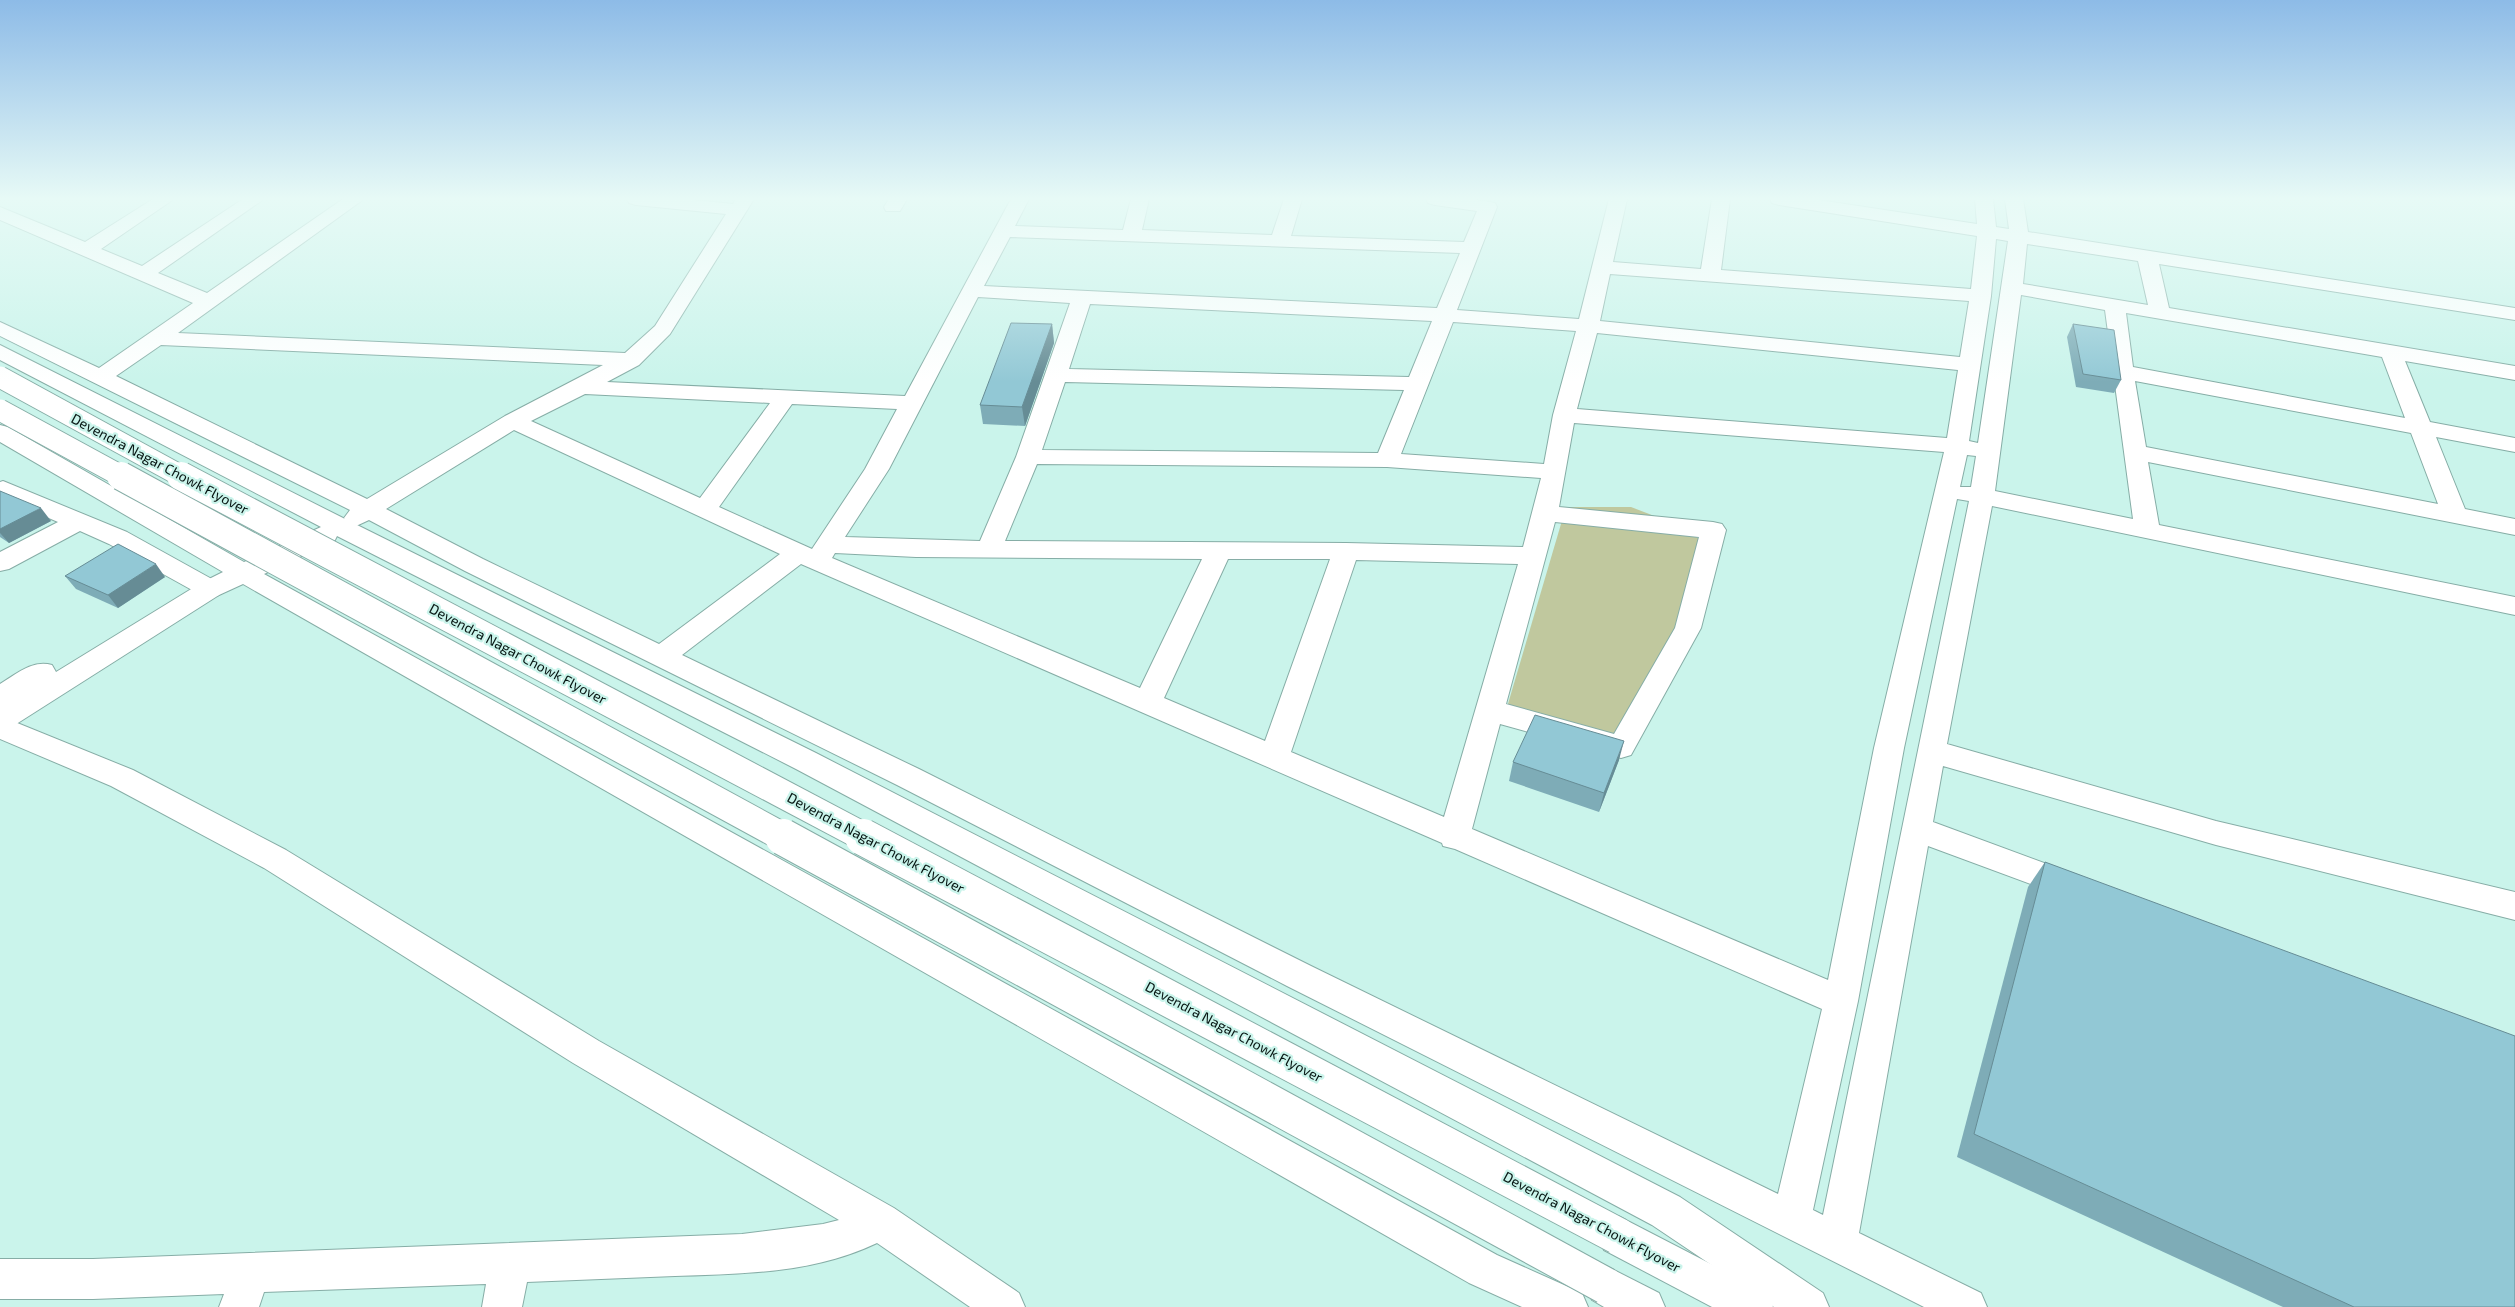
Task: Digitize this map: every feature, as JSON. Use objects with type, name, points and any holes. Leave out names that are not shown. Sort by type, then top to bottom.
[{"type":"main road","points":[[114,260],[207,301]]},
{"type":"main road","points":[[145,273],[164,260]]},
{"type":"main road","points":[[99,378],[267,260]]},
{"type":"main road","points":[[0,697],[203,585],[396,490],[513,421],[631,360],[663,330],[706,260]]},
{"type":"main road","points":[[661,656],[814,553],[877,469],[989,260]]},
{"type":"main road","points":[[1387,460],[1467,260]]},
{"type":"main road","points":[[1454,837],[1545,513],[1564,415],[1604,260]]},
{"type":"main road","points":[[1710,275],[1712,260]]},
{"type":"main road","points":[[1791,1221],[1841,1001],[1889,748],[1949,489],[1986,260]]},
{"type":"main road","points":[[1837,1244],[1916,828],[1982,497],[1987,452],[2013,288],[2015,260]]},
{"type":"main road","points":[[2148,260],[2160,313]]},
{"type":"main road","points":[[2172,260],[2515,314]]},
{"type":"main road","points":[[2257,260],[2515,303]]},
{"type":"main road","points":[[1602,267],[1980,296]]},
{"type":"main road","points":[[2013,288],[2515,373]]},
{"type":"main road","points":[[972,291],[1445,316],[1588,327],[1970,365]]},
{"type":"main road","points":[[989,549],[1028,457],[1082,298]]},
{"type":"main road","points":[[2115,305],[2147,532]]},
{"type":"main road","points":[[0,328],[99,378],[347,515],[806,761],[1666,1211],[1809,1307]]},
{"type":"main road","points":[[156,338],[631,360]]},
{"type":"main road","points":[[0,351],[347,515],[661,656],[908,776],[1308,981],[1967,1307]]},
{"type":"main road","points":[[2390,352],[2455,515]]},
{"type":"main road","points":[[2123,372],[2515,445]]},
{"type":"main road","points":[[1055,375],[1418,384]]},
{"type":"main road","name":"Devendra Nagar Chowk Flyover","points":[[0,377],[135,451],[1753,1307]]},
{"type":"main road","points":[[581,387],[912,403]]},
{"type":"main road","points":[[704,510],[786,397]]},
{"type":"main road","name":"Devendra Nagar Chowk Flyover","points":[[0,410],[1645,1307]]},
{"type":"main road","points":[[1564,415],[1957,446],[1987,452]]},
{"type":"main road","points":[[513,421],[704,510],[814,553],[1454,837],[1841,1001]]},
{"type":"main road","points":[[0,432],[238,569],[1483,1269],[1568,1307]]},
{"type":"main road","points":[[2135,452],[2515,527]]},
{"type":"main road","points":[[1028,457],[1387,460],[1554,472]]},
{"type":"main road","points":[[3,489],[118,538],[203,585]]},
{"type":"main road","points":[[1949,489],[2147,532],[2515,606]]},
{"type":"main road","points":[[1490,710],[1621,747],[1688,628],[1713,530],[1545,513]]},
{"type":"main road","points":[[0,563],[78,522]]},
{"type":"main road","points":[[814,553],[989,549],[1346,551],[1532,556]]},
{"type":"main road","points":[[1148,702],[1219,550]]},
{"type":"main road","points":[[1274,758],[1346,551]]},
{"type":"main road","points":[[0,720],[203,585]]},
{"type":"main road","points":[[0,727],[122,778],[275,859],[586,1052],[880,1222],[1005,1307]]},
{"type":"main road","points":[[1931,751],[2216,834],[2515,906]]},
{"type":"main road","points":[[1916,828],[2101,898]]},
{"type":"main road","points":[[0,1279],[245,1290],[510,1263],[751,1253],[823,1244],[850,1236],[880,1222]]},
{"type":"main road","points":[[502,1307],[510,1263]]},
{"type":"green space","points":[[1566,507],[1631,507],[1683,527],[1717,552],[1621,749],[1505,714]]},
{"type":"building","points":[[1011,323],[1052,324],[1022,407],[980,405]]},
{"type":"building","points":[[2073,324],[2114,330],[2121,380],[2083,374]]},
{"type":"building","points":[[0,491],[41,508],[0,529]]},
{"type":"building","points":[[118,544],[156,564],[108,595],[65,576]]},
{"type":"building","points":[[1535,715],[1624,741],[1604,793],[1513,762]]},
{"type":"building","points":[[2045,862],[2515,1036],[2515,1307],[2354,1307],[1974,1134]]}]
